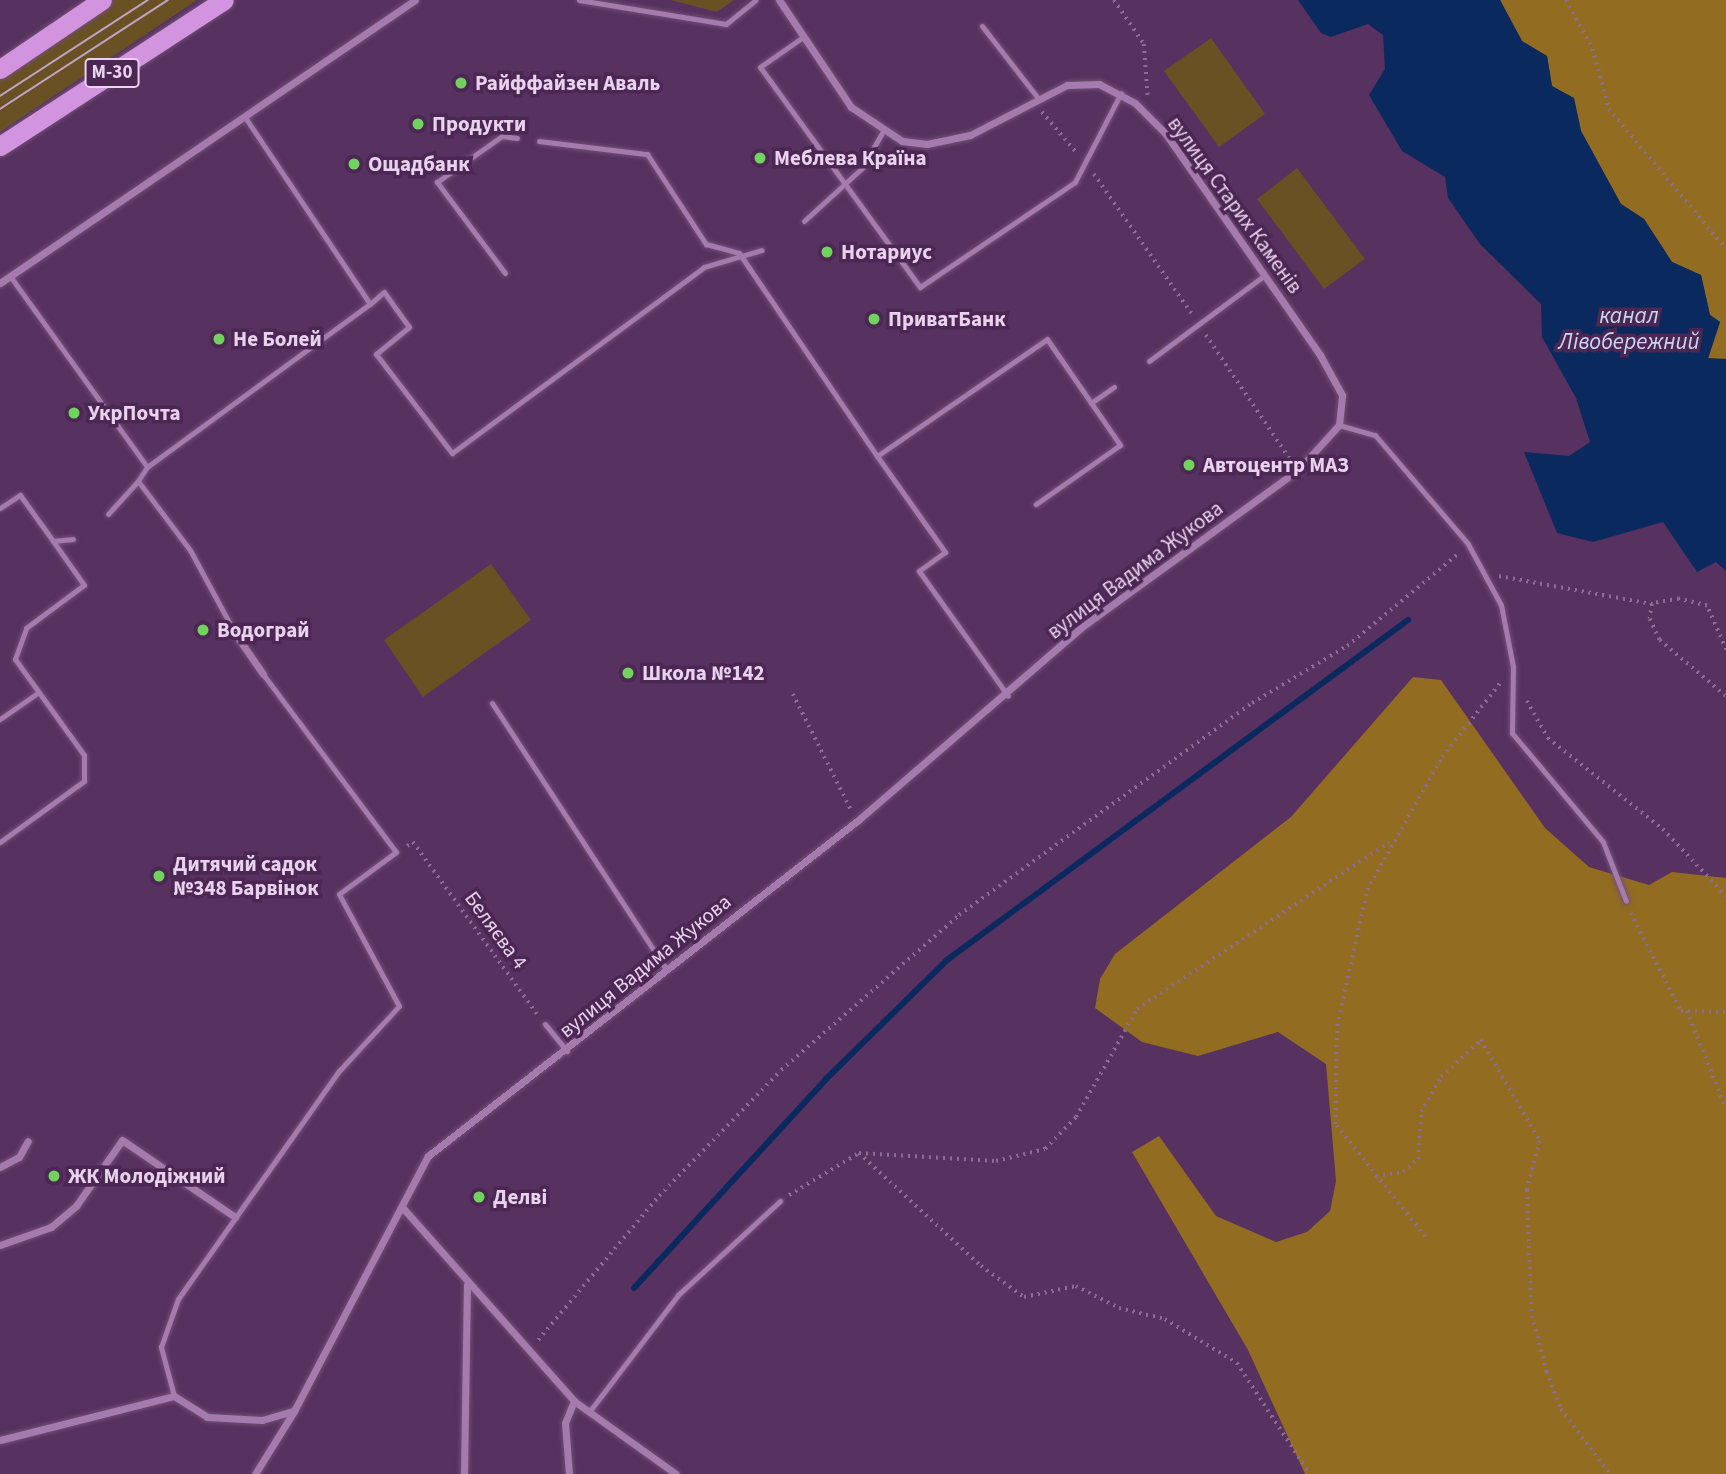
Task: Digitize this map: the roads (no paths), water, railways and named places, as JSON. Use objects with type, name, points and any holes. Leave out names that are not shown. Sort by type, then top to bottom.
[{"type":"highway","points":[[0,69],[102,0]]},
{"type":"highway","name":"М-30","points":[[0,146],[224,0]]},
{"type":"street","points":[[0,283],[415,0]]},
{"type":"street","name":"вулиця Старих Каменів","points":[[779,0],[851,107],[882,133],[902,141],[949,142],[1035,98],[1085,83],[1121,93],[1150,117],[1265,275],[1337,381],[1344,411],[1339,425]]},
{"type":"street","name":"вулиця Вадима Жукова","points":[[255,1474],[294,1411],[428,1156],[567,1051],[857,821],[1008,696],[1083,626],[1298,470],[1339,425]]},
{"type":"street","points":[[236,635],[263,674]]},
{"type":"street","points":[[0,1245],[51,1227],[76,1206],[122,1140],[235,1217]]},
{"type":"street","points":[[0,1167],[19,1157],[28,1141]]},
{"type":"street","points":[[402,1207],[467,1284],[574,1401],[676,1474]]},
{"type":"street","points":[[464,1474],[467,1284]]},
{"type":"street","points":[[0,1440],[174,1396],[207,1417],[262,1420],[294,1411]]},
{"type":"street","points":[[569,1474],[565,1423],[574,1401]]},
{"type":"lane","points":[[579,0],[726,24],[756,0]]},
{"type":"lane","points":[[982,26],[1035,98]]},
{"type":"lane","points":[[803,37],[760,67],[920,287],[1075,182],[1088,166],[1121,93]]},
{"type":"lane","points":[[244,116],[370,304]]},
{"type":"lane","points":[[804,221],[843,181],[862,168],[882,133]]},
{"type":"lane","points":[[505,273],[437,182],[502,136],[517,138]]},
{"type":"lane","points":[[539,141],[647,154],[706,244],[739,253],[945,552],[919,571],[1008,696]]},
{"type":"lane","points":[[108,514],[147,467],[384,292],[409,327],[376,354],[452,453],[704,268],[739,253],[762,250]]},
{"type":"lane","points":[[1149,361],[1265,275]]},
{"type":"lane","points":[[10,276],[147,467]]},
{"type":"lane","points":[[877,456],[1047,339],[1119,445],[1036,505]]},
{"type":"lane","points":[[1091,403],[1114,387]]},
{"type":"lane","points":[[1339,425],[1375,435],[1468,544],[1479,570],[1501,605],[1513,667],[1511,733],[1603,842],[1626,901]]},
{"type":"lane","points":[[138,481],[190,550],[236,635]]},
{"type":"lane","points":[[0,508],[20,495],[84,585],[26,628],[15,659],[84,755],[84,782],[0,842]]},
{"type":"lane","points":[[52,541],[72,539]]},
{"type":"lane","points":[[174,1396],[163,1360],[166,1322],[235,1217],[339,1070],[397,1013],[396,992],[340,894],[396,852],[263,674]]},
{"type":"lane","points":[[0,719],[39,692]]},
{"type":"lane","points":[[492,703],[667,970]]},
{"type":"lane","points":[[545,1024],[567,1051]]},
{"type":"lane","points":[[589,1412],[678,1295],[780,1201]]},
{"type":"water","name":"канал Лівобережний","points":[[1298,0],[1500,0],[1522,41],[1547,56],[1552,86],[1574,98],[1581,131],[1621,204],[1644,219],[1672,262],[1701,275],[1710,315],[1720,322],[1708,358],[1726,359],[1726,571],[1716,562],[1697,572],[1663,522],[1593,542],[1557,533],[1524,452],[1569,456],[1590,442],[1576,398],[1542,337],[1541,304],[1480,244],[1448,198],[1445,177],[1402,151],[1369,95],[1385,69],[1383,35],[1368,24],[1331,37],[1321,33]]},
{"type":"waterway","points":[[634,1288],[826,1079],[947,960],[1408,620]]},
{"type":"tram line","points":[[0,96],[148,0]]},
{"type":"tram line","points":[[0,109],[168,0]]},
{"type":"place","name":"Райффайзен Аваль","points":[[461,83]]},
{"type":"place","name":"Продукти","points":[[418,124]]},
{"type":"place","name":"Меблева Країна","points":[[760,158]]},
{"type":"place","name":"Ощадбанк","points":[[354,164]]},
{"type":"place","name":"Нотариус","points":[[827,252]]},
{"type":"place","name":"ПриватБанк","points":[[874,319]]},
{"type":"place","name":"Не Болей","points":[[219,339]]},
{"type":"place","name":"УкрПочта","points":[[74,413]]},
{"type":"place","name":"Автоцентр МАЗ","points":[[1189,465]]},
{"type":"place","name":"Водограй","points":[[203,630]]},
{"type":"place","name":"Школа №142","points":[[628,673]]},
{"type":"place","name":"Дитячий садок №348 Барвінок","points":[[159,876]]},
{"type":"place","name":"ЖК Молодіжний","points":[[54,1176]]},
{"type":"place","name":"Делві","points":[[479,1197]]}]
